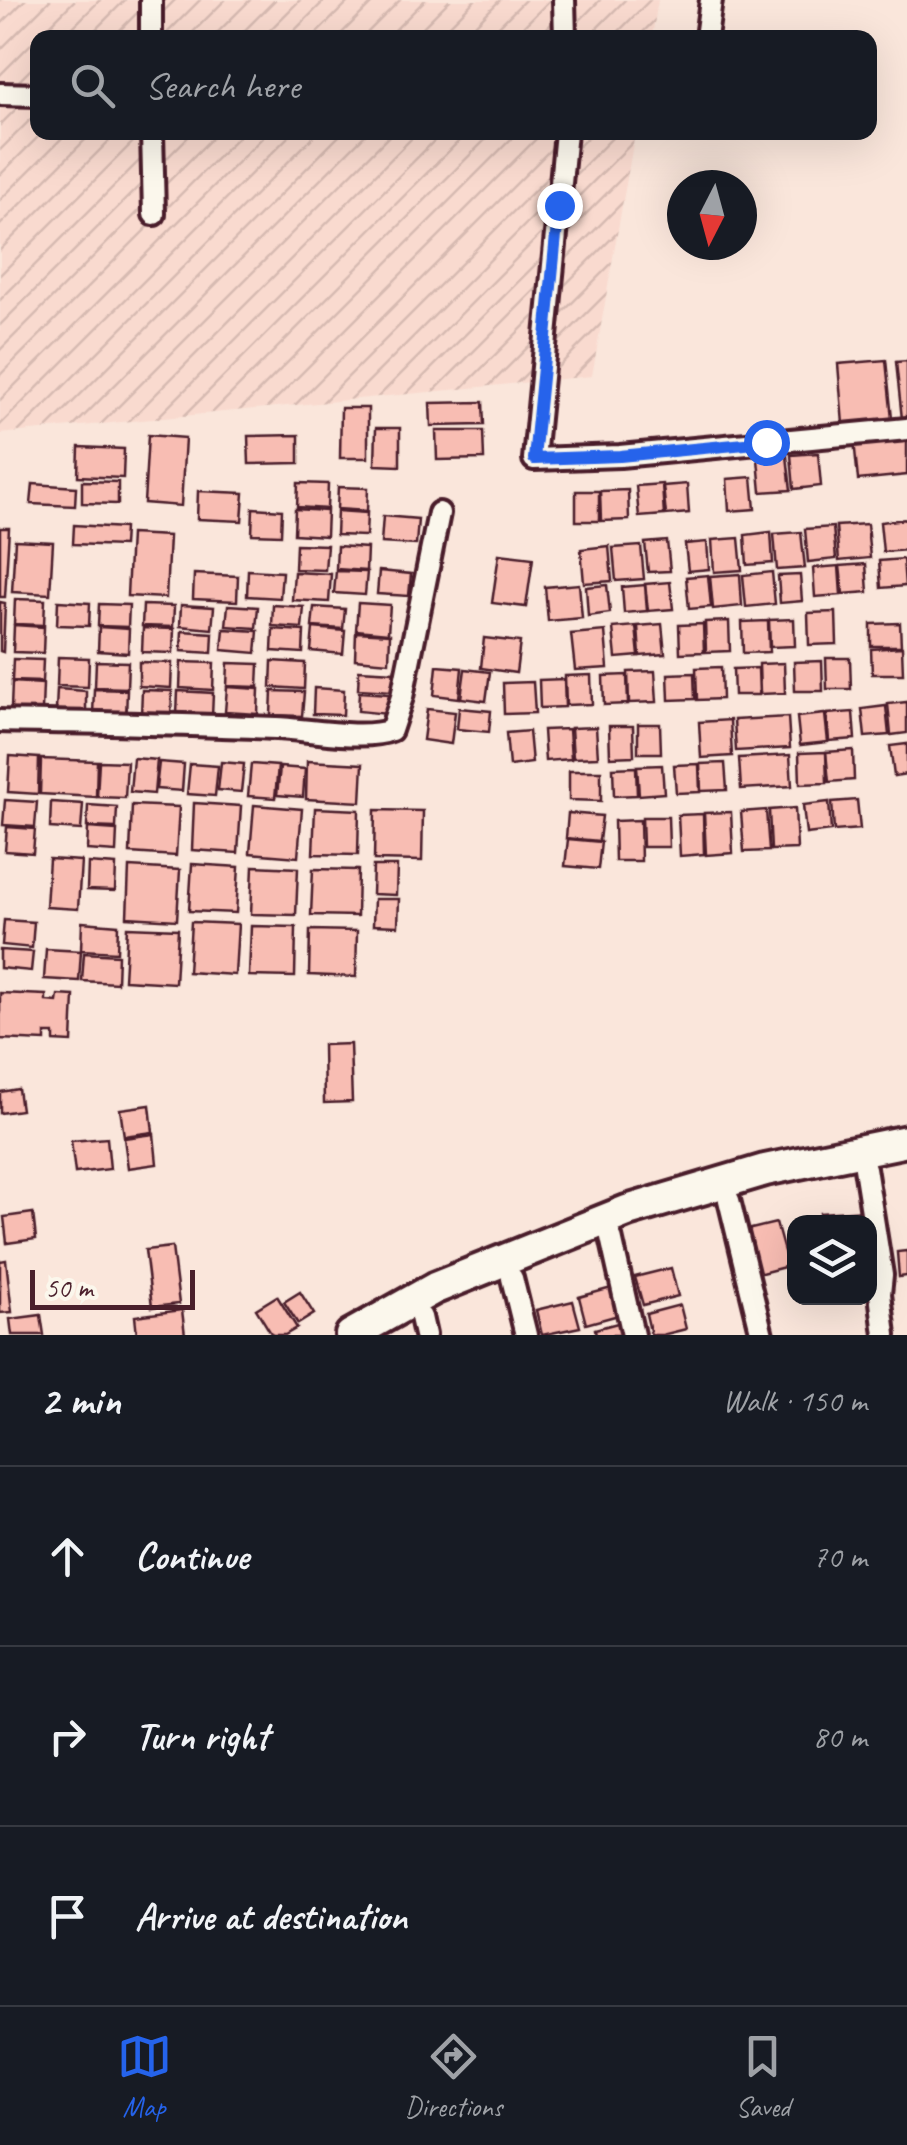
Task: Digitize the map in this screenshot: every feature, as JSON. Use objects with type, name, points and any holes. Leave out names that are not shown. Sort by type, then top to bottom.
[{"type":"main road","points":[[350,1335],[435,1288],[627,1210],[765,1170],[907,1141]]},
{"type":"main road","points":[[388,1335],[423,1326],[443,1304],[633,1227],[770,1188],[907,1159]]},
{"type":"street","points":[[151,0],[151,30]]},
{"type":"street","points":[[564,0],[565,30]]},
{"type":"street","points":[[707,30],[711,0]]},
{"type":"street","points":[[0,94],[30,95]]},
{"type":"street","points":[[152,140],[154,214]]},
{"type":"street","points":[[565,140],[534,459],[620,456],[907,429]]},
{"type":"street","points":[[0,721],[385,733],[390,730],[402,697],[439,512]]},
{"type":"street","points":[[866,1168],[882,1275],[885,1335]]},
{"type":"street","points":[[729,1200],[762,1335]]},
{"type":"street","points":[[611,1237],[633,1335]]},
{"type":"street","points":[[512,1278],[526,1335]]},
{"type":"shaded area","points":[[0,0],[658,0],[653,30],[30,30],[30,140],[634,140],[592,376],[0,434]]},
{"type":"building","points":[[886,360],[892,419],[843,424],[838,364]]},
{"type":"building","points":[[907,361],[907,418],[902,419],[896,362]]},
{"type":"building","points":[[483,402],[484,425],[431,426],[430,403]]},
{"type":"building","points":[[341,408],[368,408],[368,458],[340,458]]},
{"type":"building","points":[[376,428],[400,428],[400,466],[375,465]]},
{"type":"building","points":[[436,431],[483,431],[484,459],[437,460]]},
{"type":"building","points":[[148,435],[185,438],[181,506],[144,503]]},
{"type":"building","points":[[299,435],[299,463],[249,464],[248,436]]},
{"type":"building","points":[[907,435],[907,475],[858,480],[854,440]]},
{"type":"building","points":[[79,447],[124,449],[123,478],[78,476]]},
{"type":"building","points":[[818,453],[821,486],[794,489],[791,455]]},
{"type":"building","points":[[787,456],[791,490],[761,492],[758,459]]},
{"type":"building","points":[[752,477],[755,509],[729,511],[727,479]]},
{"type":"building","points":[[82,481],[118,482],[118,504],[82,503]]},
{"type":"building","points":[[298,483],[328,484],[327,509],[297,507]]},
{"type":"building","points":[[33,484],[76,487],[75,506],[31,504]]},
{"type":"building","points":[[662,484],[664,515],[639,517],[636,486]]},
{"type":"building","points":[[687,484],[689,513],[666,515],[663,486]]},
{"type":"building","points":[[338,487],[368,488],[367,511],[337,509]]},
{"type":"building","points":[[628,490],[629,520],[601,521],[600,491]]},
{"type":"building","points":[[198,491],[244,493],[242,521],[197,519]]},
{"type":"building","points":[[576,491],[599,491],[599,521],[576,521]]},
{"type":"building","points":[[253,508],[282,510],[281,535],[252,534]]},
{"type":"building","points":[[295,509],[327,511],[326,536],[294,534]]},
{"type":"building","points":[[337,511],[367,513],[366,536],[336,535]]},
{"type":"building","points":[[383,516],[418,519],[416,545],[381,543]]},
{"type":"building","points":[[907,519],[907,550],[883,552],[880,522]]},
{"type":"building","points":[[867,524],[870,558],[839,561],[836,526]]},
{"type":"building","points":[[74,525],[124,528],[123,546],[73,544]]},
{"type":"building","points":[[833,527],[836,559],[808,562],[805,529]]},
{"type":"building","points":[[0,528],[9,528],[5,597],[0,597]]},
{"type":"building","points":[[771,532],[773,563],[747,565],[745,535]]},
{"type":"building","points":[[801,532],[805,568],[777,570],[774,534]]},
{"type":"building","points":[[130,534],[169,536],[166,598],[127,596]]},
{"type":"building","points":[[739,538],[742,570],[714,572],[712,540]]},
{"type":"building","points":[[15,540],[53,542],[50,594],[12,592]]},
{"type":"building","points":[[667,541],[670,571],[648,572],[645,543]]},
{"type":"building","points":[[707,542],[709,569],[688,571],[685,544]]},
{"type":"building","points":[[296,544],[327,545],[325,570],[295,569]]},
{"type":"building","points":[[337,546],[367,548],[366,571],[336,569]]},
{"type":"building","points":[[609,546],[612,581],[584,583],[581,549]]},
{"type":"building","points":[[641,546],[644,579],[616,581],[613,548]]},
{"type":"building","points":[[499,554],[533,558],[526,607],[492,603]]},
{"type":"building","points":[[903,559],[905,586],[881,588],[879,561]]},
{"type":"building","points":[[866,564],[868,592],[843,594],[840,566]]},
{"type":"building","points":[[839,566],[841,595],[815,597],[813,568]]},
{"type":"building","points":[[248,570],[282,572],[280,598],[247,596]]},
{"type":"building","points":[[336,571],[367,572],[365,595],[334,593]]},
{"type":"building","points":[[379,571],[411,574],[409,596],[377,594]]},
{"type":"building","points":[[294,572],[331,574],[329,602],[292,600]]},
{"type":"building","points":[[772,572],[775,604],[746,607],[743,575]]},
{"type":"building","points":[[194,574],[238,576],[237,601],[193,599]]},
{"type":"building","points":[[740,574],[742,606],[713,609],[710,576]]},
{"type":"building","points":[[708,575],[711,607],[689,609],[686,577]]},
{"type":"building","points":[[800,575],[802,601],[780,603],[778,576]]},
{"type":"building","points":[[670,582],[673,609],[648,611],[645,584]]},
{"type":"building","points":[[579,584],[582,618],[548,621],[545,587]]},
{"type":"building","points":[[607,585],[610,613],[588,616],[586,587]]},
{"type":"building","points":[[645,585],[647,611],[624,613],[622,587]]},
{"type":"building","points":[[15,599],[45,600],[44,625],[14,624]]},
{"type":"building","points":[[58,601],[90,603],[89,626],[57,625]]},
{"type":"building","points":[[0,602],[5,603],[3,652],[0,651]]},
{"type":"building","points":[[358,603],[390,605],[388,633],[356,630]]},
{"type":"building","points":[[99,604],[129,605],[128,627],[98,626]]},
{"type":"building","points":[[143,605],[174,606],[173,627],[142,626]]},
{"type":"building","points":[[181,605],[214,607],[212,629],[180,626]]},
{"type":"building","points":[[228,605],[258,607],[256,628],[226,626]]},
{"type":"building","points":[[273,605],[304,607],[302,628],[272,626]]},
{"type":"building","points":[[314,607],[345,609],[343,629],[312,627]]},
{"type":"building","points":[[836,612],[837,644],[809,645],[808,613]]},
{"type":"building","points":[[794,619],[795,646],[770,647],[769,620]]},
{"type":"building","points":[[729,621],[730,651],[706,652],[705,622]]},
{"type":"building","points":[[768,621],[769,652],[743,653],[742,622]]},
{"type":"building","points":[[900,623],[901,646],[871,646],[871,624]]},
{"type":"building","points":[[662,624],[665,654],[640,656],[638,626]]},
{"type":"building","points":[[703,624],[704,652],[680,653],[679,625]]},
{"type":"building","points":[[14,625],[44,627],[43,653],[13,652]]},
{"type":"building","points":[[636,626],[639,656],[616,658],[613,628]]},
{"type":"building","points":[[99,627],[129,629],[128,653],[98,651]]},
{"type":"building","points":[[143,628],[174,629],[173,653],[142,652]]},
{"type":"building","points":[[313,628],[345,631],[343,654],[311,651]]},
{"type":"building","points":[[224,629],[258,631],[256,653],[222,650]]},
{"type":"building","points":[[273,629],[304,631],[303,653],[272,651]]},
{"type":"building","points":[[182,631],[213,633],[212,653],[181,651]]},
{"type":"building","points":[[605,631],[608,668],[575,670],[571,634]]},
{"type":"building","points":[[356,632],[390,634],[389,662],[355,659]]},
{"type":"building","points":[[484,638],[520,642],[516,673],[481,668]]},
{"type":"building","points":[[902,647],[903,674],[872,674],[871,649]]},
{"type":"building","points":[[58,657],[89,658],[88,687],[57,686]]},
{"type":"building","points":[[826,658],[850,658],[851,689],[827,689]]},
{"type":"building","points":[[13,659],[43,660],[42,682],[12,681]]},
{"type":"building","points":[[96,661],[128,662],[127,688],[95,687]]},
{"type":"building","points":[[272,661],[305,663],[304,689],[271,687]]},
{"type":"building","points":[[822,661],[823,691],[795,691],[794,662]]},
{"type":"building","points":[[139,662],[172,663],[171,688],[139,686]]},
{"type":"building","points":[[181,662],[214,663],[213,690],[180,688]]},
{"type":"building","points":[[228,663],[259,664],[258,687],[227,686]]},
{"type":"building","points":[[784,663],[785,693],[760,694],[759,664]]},
{"type":"building","points":[[437,666],[462,668],[459,698],[434,695]]},
{"type":"building","points":[[721,667],[722,699],[697,700],[696,668]]},
{"type":"building","points":[[758,668],[759,695],[734,695],[733,669]]},
{"type":"building","points":[[465,669],[490,672],[486,701],[461,698]]},
{"type":"building","points":[[359,670],[394,672],[392,691],[358,689]]},
{"type":"building","points":[[655,671],[657,702],[629,703],[628,672]]},
{"type":"building","points":[[694,673],[695,699],[669,700],[668,674]]},
{"type":"building","points":[[591,675],[592,704],[566,705],[565,676]]},
{"type":"building","points":[[627,675],[628,704],[604,705],[603,676]]},
{"type":"building","points":[[564,679],[565,707],[540,708],[539,680]]},
{"type":"building","points":[[12,682],[43,684],[42,710],[11,709]]},
{"type":"building","points":[[533,682],[535,713],[504,714],[503,683]]},
{"type":"building","points":[[227,687],[259,689],[258,714],[225,712]]},
{"type":"building","points":[[314,688],[344,690],[343,715],[313,714]]},
{"type":"building","points":[[57,689],[86,691],[86,712],[56,710]]},
{"type":"building","points":[[94,689],[127,690],[126,717],[93,715]]},
{"type":"building","points":[[142,690],[172,691],[171,717],[141,716]]},
{"type":"building","points":[[178,691],[213,693],[212,717],[177,715]]},
{"type":"building","points":[[272,691],[304,692],[302,716],[271,715]]},
{"type":"building","points":[[359,692],[389,694],[387,714],[358,711]]},
{"type":"building","points":[[907,702],[907,733],[891,735],[888,704]]},
{"type":"building","points":[[886,706],[889,735],[865,737],[862,709]]},
{"type":"building","points":[[459,708],[491,711],[489,732],[457,729]]},
{"type":"building","points":[[427,709],[455,712],[451,744],[423,740]]},
{"type":"building","points":[[853,712],[855,739],[829,741],[827,714]]},
{"type":"building","points":[[825,714],[828,742],[800,745],[797,717]]},
{"type":"building","points":[[788,717],[790,748],[736,751],[734,720]]},
{"type":"building","points":[[730,720],[732,756],[701,758],[699,722]]},
{"type":"building","points":[[638,724],[660,724],[661,753],[638,753]]},
{"type":"building","points":[[609,726],[633,726],[634,756],[610,757]]},
{"type":"building","points":[[596,727],[598,757],[573,758],[571,728]]},
{"type":"building","points":[[569,729],[571,759],[545,761],[543,730]]},
{"type":"building","points":[[529,731],[532,763],[509,766],[506,733]]},
{"type":"building","points":[[907,744],[907,774],[894,776],[890,746]]},
{"type":"building","points":[[853,750],[854,780],[829,782],[826,752]]},
{"type":"building","points":[[826,752],[827,783],[800,784],[799,753]]},
{"type":"building","points":[[790,755],[792,786],[741,789],[739,758]]},
{"type":"building","points":[[10,756],[39,758],[38,794],[8,792]]},
{"type":"building","points":[[133,758],[157,760],[154,794],[130,792]]},
{"type":"building","points":[[41,759],[97,761],[96,797],[40,794]]},
{"type":"building","points":[[99,761],[127,762],[125,798],[97,797]]},
{"type":"building","points":[[307,761],[363,764],[361,802],[306,799]]},
{"type":"building","points":[[159,762],[184,764],[182,791],[156,789]]},
{"type":"building","points":[[221,762],[244,764],[241,792],[218,790]]},
{"type":"building","points":[[725,763],[727,790],[701,791],[700,764]]},
{"type":"building","points":[[190,764],[218,766],[215,796],[187,794]]},
{"type":"building","points":[[251,764],[278,766],[275,798],[248,796]]},
{"type":"building","points":[[699,764],[700,792],[676,793],[674,765]]},
{"type":"building","points":[[662,765],[664,793],[639,795],[637,766]]},
{"type":"building","points":[[280,767],[305,769],[303,797],[277,795]]},
{"type":"building","points":[[636,767],[637,795],[614,796],[613,768]]},
{"type":"building","points":[[569,771],[601,771],[601,801],[569,800]]},
{"type":"building","points":[[5,800],[37,802],[35,827],[3,825]]},
{"type":"building","points":[[857,800],[860,829],[834,831],[832,802]]},
{"type":"building","points":[[51,802],[83,804],[81,830],[50,828]]},
{"type":"building","points":[[829,802],[831,831],[806,834],[803,805]]},
{"type":"building","points":[[194,803],[241,806],[238,853],[192,850]]},
{"type":"building","points":[[88,805],[117,807],[116,828],[87,827]]},
{"type":"building","points":[[132,805],[179,807],[176,856],[130,853]]},
{"type":"building","points":[[254,805],[302,809],[298,857],[250,853]]},
{"type":"building","points":[[315,808],[359,810],[358,855],[313,854]]},
{"type":"building","points":[[795,808],[797,849],[771,850],[769,810]]},
{"type":"building","points":[[375,810],[423,811],[422,861],[374,860]]},
{"type":"building","points":[[766,810],[769,851],[744,852],[741,812]]},
{"type":"building","points":[[731,812],[733,853],[706,855],[704,813]]},
{"type":"building","points":[[568,813],[602,816],[599,841],[566,838]]},
{"type":"building","points":[[703,814],[704,854],[680,856],[678,815]]},
{"type":"building","points":[[642,817],[668,817],[669,847],[643,847]]},
{"type":"building","points":[[640,820],[641,861],[615,861],[614,821]]},
{"type":"building","points":[[7,827],[35,829],[33,853],[5,851]]},
{"type":"building","points":[[88,828],[117,830],[116,852],[87,850]]},
{"type":"building","points":[[568,839],[601,842],[598,869],[565,866]]},
{"type":"building","points":[[49,859],[81,861],[78,909],[46,907]]},
{"type":"building","points":[[88,863],[116,865],[115,891],[87,890]]},
{"type":"building","points":[[192,864],[239,867],[236,913],[189,911]]},
{"type":"building","points":[[253,866],[298,868],[296,915],[251,914]]},
{"type":"building","points":[[373,866],[397,866],[396,895],[372,894]]},
{"type":"building","points":[[129,867],[180,870],[177,920],[127,917]]},
{"type":"building","points":[[313,869],[358,870],[357,916],[311,915]]},
{"type":"building","points":[[374,899],[399,899],[398,926],[373,925]]},
{"type":"building","points":[[4,920],[34,922],[32,948],[2,945]]},
{"type":"building","points":[[82,922],[118,925],[117,952],[81,950]]},
{"type":"building","points":[[191,922],[238,924],[235,975],[188,972]]},
{"type":"building","points":[[251,926],[296,927],[295,977],[249,976]]},
{"type":"building","points":[[127,927],[178,929],[175,983],[124,980]]},
{"type":"building","points":[[310,930],[357,931],[356,977],[309,975]]},
{"type":"building","points":[[46,949],[81,951],[79,981],[44,979]]},
{"type":"building","points":[[0,950],[33,952],[31,971],[0,968]]},
{"type":"building","points":[[84,953],[118,955],[117,983],[82,981]]},
{"type":"building","points":[[0,993],[46,995],[46,1001],[57,1002],[58,995],[74,996],[72,1042],[54,1041],[54,1034],[45,1034],[45,1041],[0,1039]]},
{"type":"building","points":[[350,1044],[352,1102],[324,1103],[323,1045]]},
{"type":"building","points":[[18,1089],[21,1110],[0,1113],[0,1092]]},
{"type":"building","points":[[150,1105],[153,1132],[124,1136],[120,1109]]},
{"type":"building","points":[[154,1134],[157,1164],[128,1168],[124,1138]]},
{"type":"building","points":[[107,1138],[110,1169],[75,1173],[71,1141]]},
{"type":"building","points":[[865,1210],[865,1215],[820,1215]]},
{"type":"building","points":[[33,1213],[36,1239],[7,1243],[4,1217]]},
{"type":"building","points":[[776,1223],[787,1266],[754,1275],[743,1231]]},
{"type":"building","points":[[172,1247],[179,1304],[152,1307],[145,1250]]},
{"type":"building","points":[[907,1251],[907,1276],[899,1277],[897,1252]]},
{"type":"building","points":[[6,1260],[12,1312],[0,1313],[0,1261]]},
{"type":"building","points":[[671,1268],[678,1296],[643,1305],[635,1277]]},
{"type":"building","points":[[615,1287],[622,1314],[586,1324],[579,1297]]},
{"type":"building","points":[[300,1292],[314,1314],[298,1324],[284,1302]]},
{"type":"building","points":[[277,1296],[297,1328],[285,1335],[272,1335],[256,1309]]},
{"type":"building","points":[[573,1301],[580,1327],[542,1335],[536,1310]]},
{"type":"building","points":[[680,1305],[686,1329],[651,1335],[646,1314]]},
{"type":"building","points":[[182,1310],[185,1335],[137,1335],[135,1316]]},
{"type":"building","points":[[41,1315],[44,1335],[12,1335],[10,1319]]},
{"type":"building","points":[[625,1321],[629,1335],[596,1335],[595,1329]]},
{"type":"route","points":[[559,205],[534,459],[620,456],[766,442]]}]
